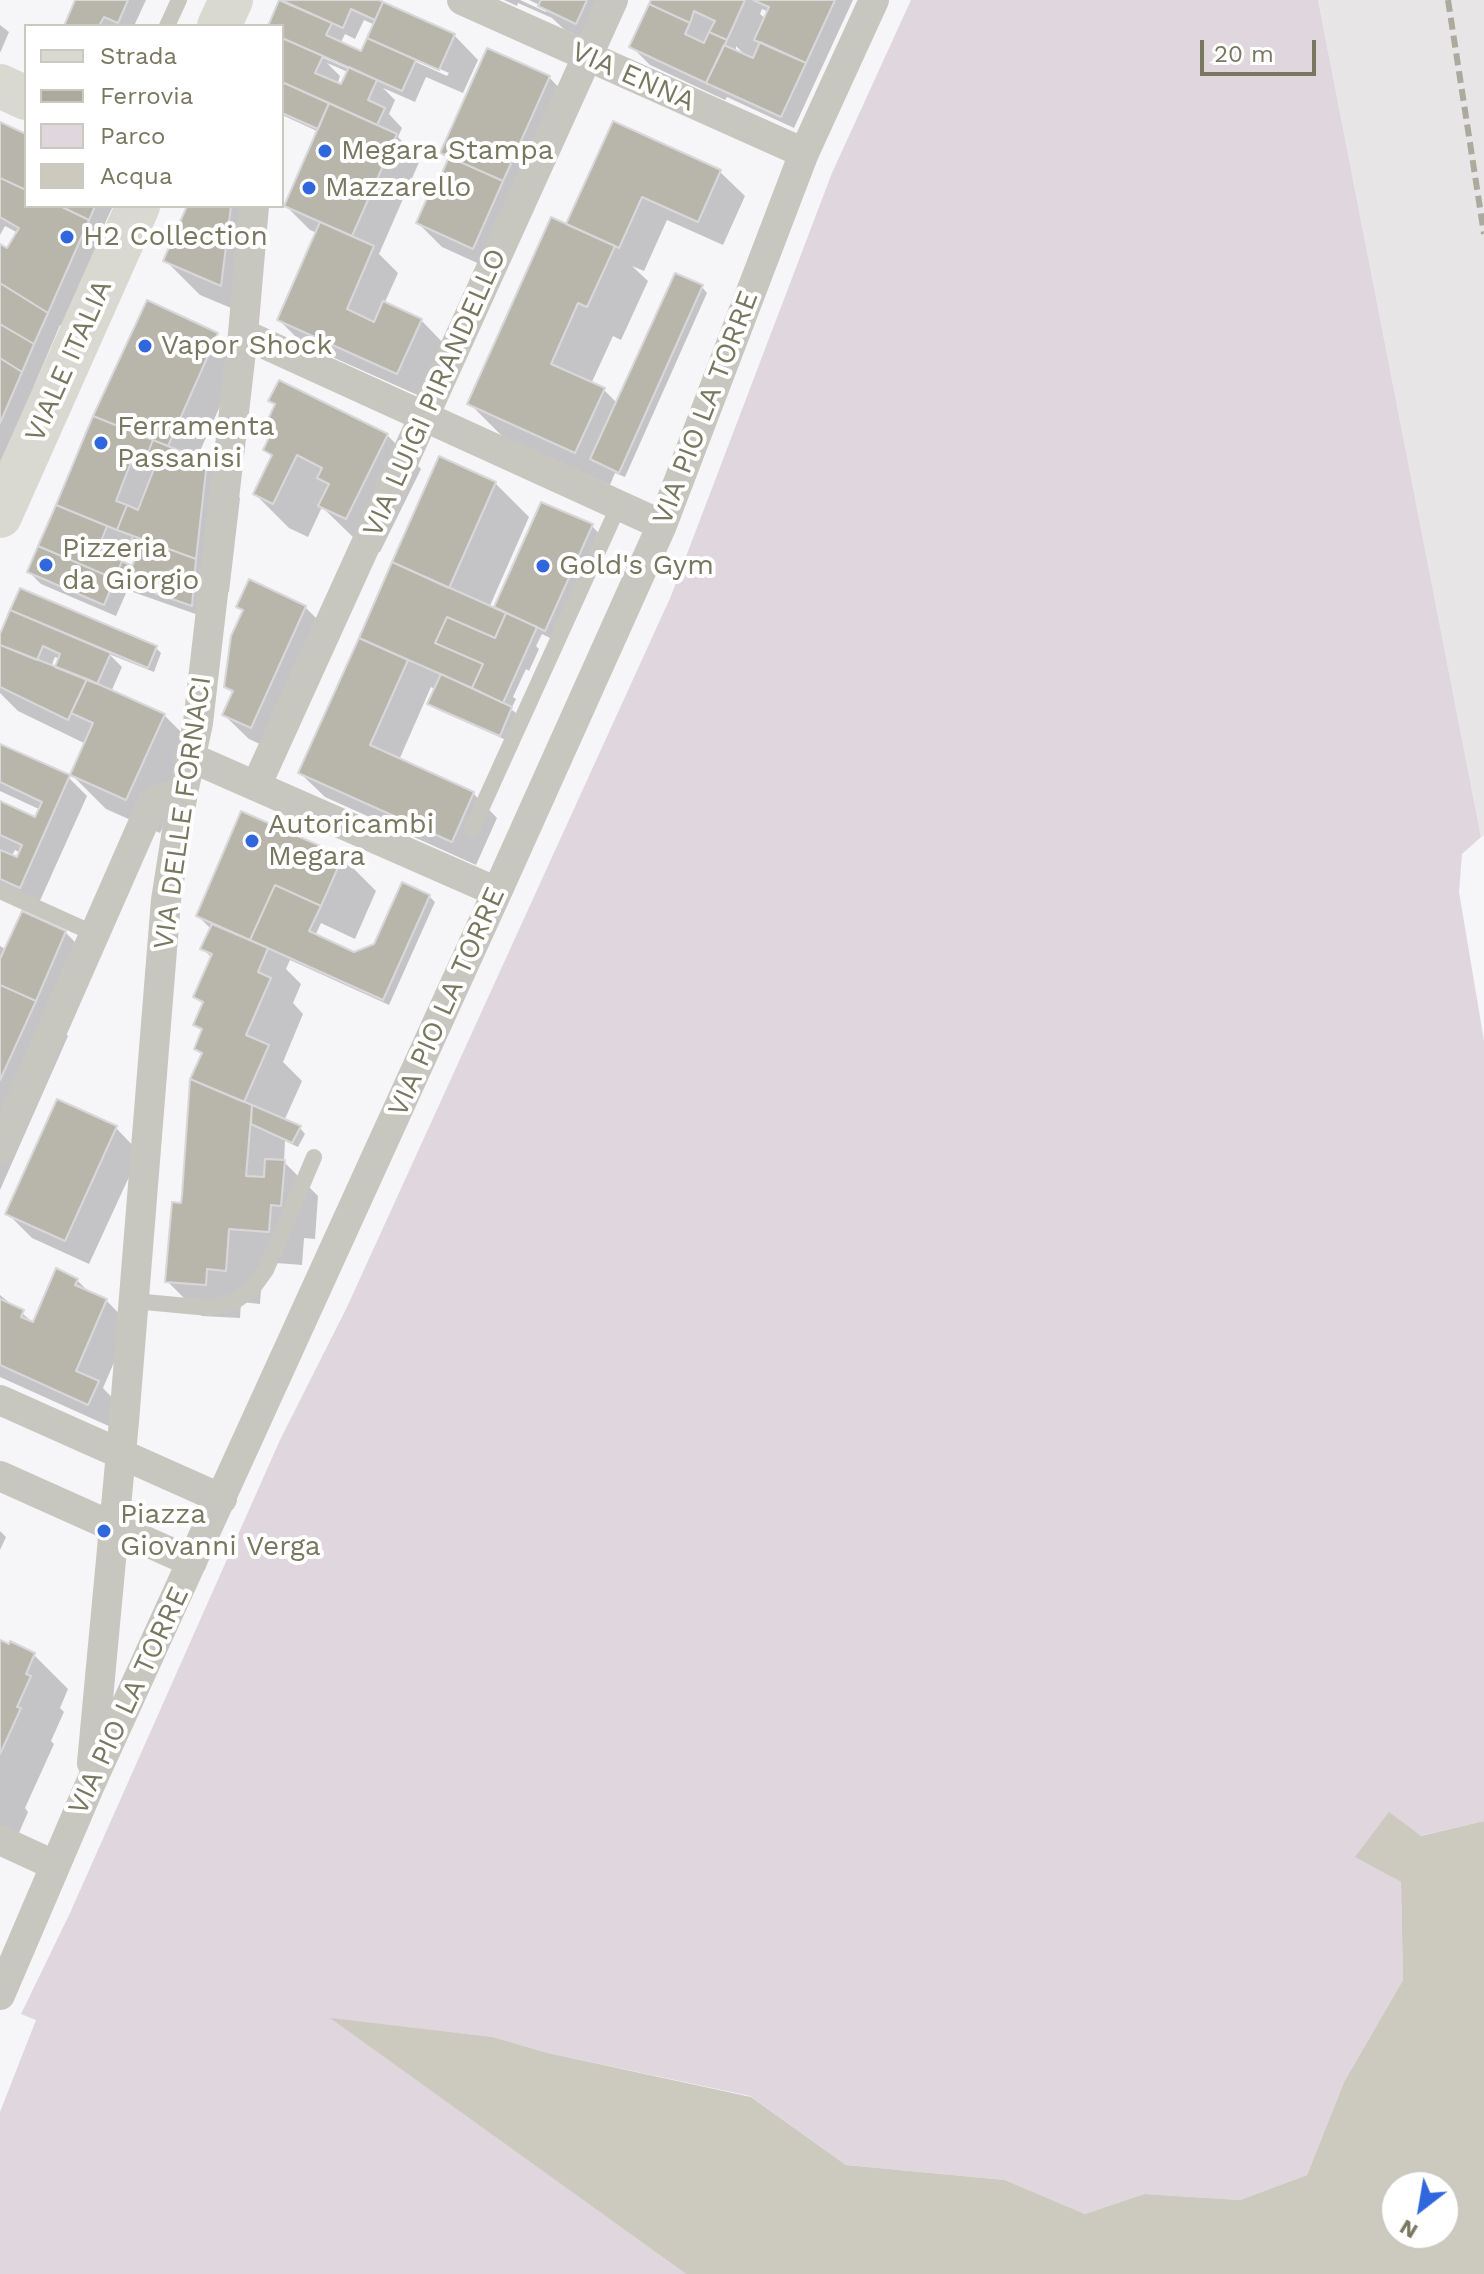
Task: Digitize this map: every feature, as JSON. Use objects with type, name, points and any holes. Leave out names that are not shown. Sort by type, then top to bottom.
[{"type":"main road","points":[[220,24],[231,0]]},
{"type":"main road","points":[[0,86],[24,97]]},
{"type":"main road","name":"VIALE ITALIA","points":[[0,516],[137,208]]},
{"type":"street","name":"VIA ENNA","points":[[462,0],[804,153]]},
{"type":"street","name":"VIA LUIGI PIRANDELLO","points":[[256,786],[613,0]]},
{"type":"street","name":"VIA PIO LA TORRE","points":[[0,1995],[89,1787],[662,525],[804,153],[874,0]]},
{"type":"street","name":"VIA DELLE FORNACI","points":[[89,1787],[124,1421],[166,900],[183,792],[198,723],[243,334],[254,208]]},
{"type":"street","points":[[243,334],[662,525]]},
{"type":"street","points":[[192,758],[497,892]]},
{"type":"street","points":[[0,1149],[153,801],[183,792]]},
{"type":"street","points":[[0,1400],[222,1499]]},
{"type":"street","points":[[0,1476],[192,1562]]},
{"type":"street","points":[[0,1840],[54,1865]]},
{"type":"lane","points":[[168,24],[179,0]]},
{"type":"lane","points":[[472,829],[619,505]]},
{"type":"lane","points":[[0,891],[95,934]]},
{"type":"lane","points":[[134,1301],[209,1308],[234,1302],[253,1288],[266,1270],[314,1157]]},
{"type":"shaded area","points":[[1318,0],[1484,0],[1484,836],[1481,837]]},
{"type":"green space","points":[[911,0],[1318,0],[1481,837],[1462,854],[1459,892],[1484,1041],[1484,1821],[1420,1836],[1356,1857],[1401,1882],[1403,1980],[1344,2082],[1307,2175],[1240,2200],[1144,2194],[1085,2214],[1005,2180],[846,2165],[750,2096],[548,2053],[493,2037],[332,2019],[686,2274],[0,2274],[0,2112],[36,2020],[21,2014],[70,1913],[280,1440],[347,1307],[671,596],[832,173]]},
{"type":"water","points":[[1389,1812],[1421,1836],[1484,1821],[1484,2274],[686,2274],[330,2018],[493,2037],[548,2053],[751,2097],[846,2165],[1005,2180],[1085,2214],[1144,2194],[1240,2200],[1307,2175],[1344,2082],[1403,1980],[1401,1882],[1355,1857]]},
{"type":"building","points":[[75,0],[128,0],[118,23],[104,17],[100,24],[65,24]]},
{"type":"building","points":[[279,0],[332,23],[326,35],[361,51],[367,38],[416,60],[402,91],[284,39],[284,24],[269,24]]},
{"type":"building","points":[[281,0],[383,2],[375,20],[351,9],[343,28]]},
{"type":"building","points":[[541,0],[587,0],[576,24],[538,6]]},
{"type":"building","points":[[651,0],[745,0],[727,40],[709,32],[715,21],[694,11],[690,23],[649,4]]},
{"type":"building","points":[[753,0],[835,0],[806,63],[754,40],[769,7]]},
{"type":"building","points":[[383,2],[455,34],[439,70],[367,38]]},
{"type":"building","points":[[649,4],[690,23],[685,34],[704,43],[709,32],[727,40],[706,83],[629,47]]},
{"type":"building","points":[[284,39],[323,56],[315,73],[341,84],[349,67],[377,80],[368,100],[385,108],[377,125],[284,83]]},
{"type":"building","points":[[760,42],[806,63],[781,117],[706,83],[724,45],[753,58]]},
{"type":"building","points":[[487,48],[550,76],[503,181],[440,153]]},
{"type":"building","points":[[284,83],[329,103],[318,129],[284,114]]},
{"type":"building","points":[[329,103],[397,134],[352,236],[284,206]]},
{"type":"building","points":[[613,121],[721,170],[698,222],[642,197],[619,248],[566,224]]},
{"type":"building","points":[[0,122],[24,133],[24,189],[0,178]]},
{"type":"building","points":[[449,157],[503,181],[473,249],[416,223]]},
{"type":"building","points":[[0,178],[24,189],[24,208],[64,208],[89,220],[48,313],[0,283],[0,244],[7,248],[19,228],[0,217]]},
{"type":"building","points":[[64,208],[94,208],[89,220]]},
{"type":"building","points":[[186,208],[231,208],[221,286],[163,261]]},
{"type":"building","points":[[551,217],[615,246],[587,307],[578,303],[551,364],[605,388],[575,453],[467,404]]},
{"type":"building","points":[[320,222],[374,246],[347,309],[374,322],[383,301],[422,319],[397,374],[277,320]]},
{"type":"building","points":[[675,273],[703,285],[619,473],[590,459]]},
{"type":"building","points":[[0,283],[48,313],[34,344],[0,324]]},
{"type":"building","points":[[147,300],[218,333],[168,446],[93,416]]},
{"type":"building","points":[[0,324],[34,344],[22,372],[0,358]]},
{"type":"building","points":[[0,358],[22,372],[0,423]]},
{"type":"building","points":[[279,380],[388,434],[346,519],[318,506],[329,484],[317,478],[322,468],[297,455],[273,504],[253,494],[272,455],[263,450],[272,431],[264,428],[275,404],[268,401]]},
{"type":"building","points":[[93,416],[153,440],[143,465],[132,460],[124,480],[116,501],[127,505],[117,530],[56,505]]},
{"type":"building","points":[[153,440],[207,462],[196,559],[117,530],[127,505],[138,510],[154,469],[143,465]]},
{"type":"building","points":[[439,456],[496,482],[449,588],[392,562]]},
{"type":"building","name":"Gold's Gym","points":[[541,502],[593,524],[545,631],[494,607]]},
{"type":"building","points":[[56,505],[107,526],[97,551],[122,561],[115,579],[38,546]]},
{"type":"building","points":[[133,536],[196,559],[192,606],[115,579],[122,561],[132,566],[137,555],[127,550]]},
{"type":"building","points":[[38,546],[115,579],[104,605],[27,572]]},
{"type":"building","points":[[392,562],[506,613],[495,638],[447,617],[435,643],[483,664],[472,688],[359,638]]},
{"type":"building","points":[[249,579],[306,606],[251,728],[222,715],[233,691],[224,687],[231,636],[243,610],[236,607]]},
{"type":"building","points":[[20,588],[157,646],[148,668],[10,610]]},
{"type":"building","points":[[10,610],[111,653],[97,684],[55,667],[60,654],[43,646],[37,660],[0,645],[0,634]]},
{"type":"building","points":[[506,613],[537,627],[503,703],[472,688],[483,664],[435,643],[447,617],[495,638]]},
{"type":"building","points":[[359,638],[408,660],[370,745],[474,792],[452,842],[298,773]]},
{"type":"building","points":[[0,645],[87,679],[68,720],[0,687]]},
{"type":"building","points":[[441,674],[512,707],[500,736],[427,704]]},
{"type":"building","points":[[87,679],[165,714],[126,800],[70,775],[93,723],[71,713]]},
{"type":"building","points":[[0,744],[70,775],[20,888],[0,879],[0,850],[17,857],[22,845],[0,835],[0,801],[35,817],[42,802],[0,782]]},
{"type":"building","points":[[241,811],[343,856],[321,906],[275,885],[250,940],[196,916]]},
{"type":"building","points":[[402,882],[430,895],[383,1000],[250,940],[275,885],[321,906],[309,931],[354,952],[374,944]]},
{"type":"building","points":[[22,911],[66,931],[36,1001],[0,985],[0,959]]},
{"type":"building","points":[[212,924],[268,948],[258,972],[271,978],[246,1035],[269,1045],[244,1102],[190,1079],[202,1053],[194,1049],[202,1029],[193,1025],[203,1002],[193,997],[212,954],[200,949]]},
{"type":"building","points":[[0,985],[36,1001],[0,1080]]},
{"type":"building","points":[[190,1079],[252,1105],[246,1176],[264,1177],[265,1159],[285,1160],[281,1206],[271,1205],[269,1232],[229,1229],[226,1271],[207,1269],[206,1285],[165,1282],[172,1202],[181,1203],[182,1195]]},
{"type":"building","points":[[57,1099],[117,1126],[65,1241],[5,1214]]},
{"type":"building","points":[[252,1105],[301,1126],[292,1143],[251,1124]]},
{"type":"building","points":[[56,1268],[78,1279],[75,1285],[107,1299],[76,1371],[99,1381],[88,1405],[0,1365],[0,1299],[24,1310],[21,1317],[33,1322]]},
{"type":"building","points":[[0,1640],[9,1644],[10,1641],[35,1653],[26,1674],[31,1676],[17,1707],[21,1708],[0,1754]]},
{"type":"railway","points":[[1448,0],[1484,234]]},
{"type":"place","name":"Megara Stampa","points":[[325,151]]},
{"type":"place","name":"Mazzarello","points":[[309,188]]},
{"type":"place","name":"H2 Collection","points":[[67,237]]},
{"type":"place","name":"Vapor Shock","points":[[145,346]]},
{"type":"place","name":"Ferramenta Passanisi","points":[[101,443]]},
{"type":"place","name":"Pizzeria da Giorgio","points":[[46,565]]},
{"type":"place","name":"Gold's Gym","points":[[543,566]]},
{"type":"place","name":"Autoricambi Megara","points":[[252,841]]},
{"type":"place","name":"Piazza Giovanni Verga","points":[[104,1531]]}]
